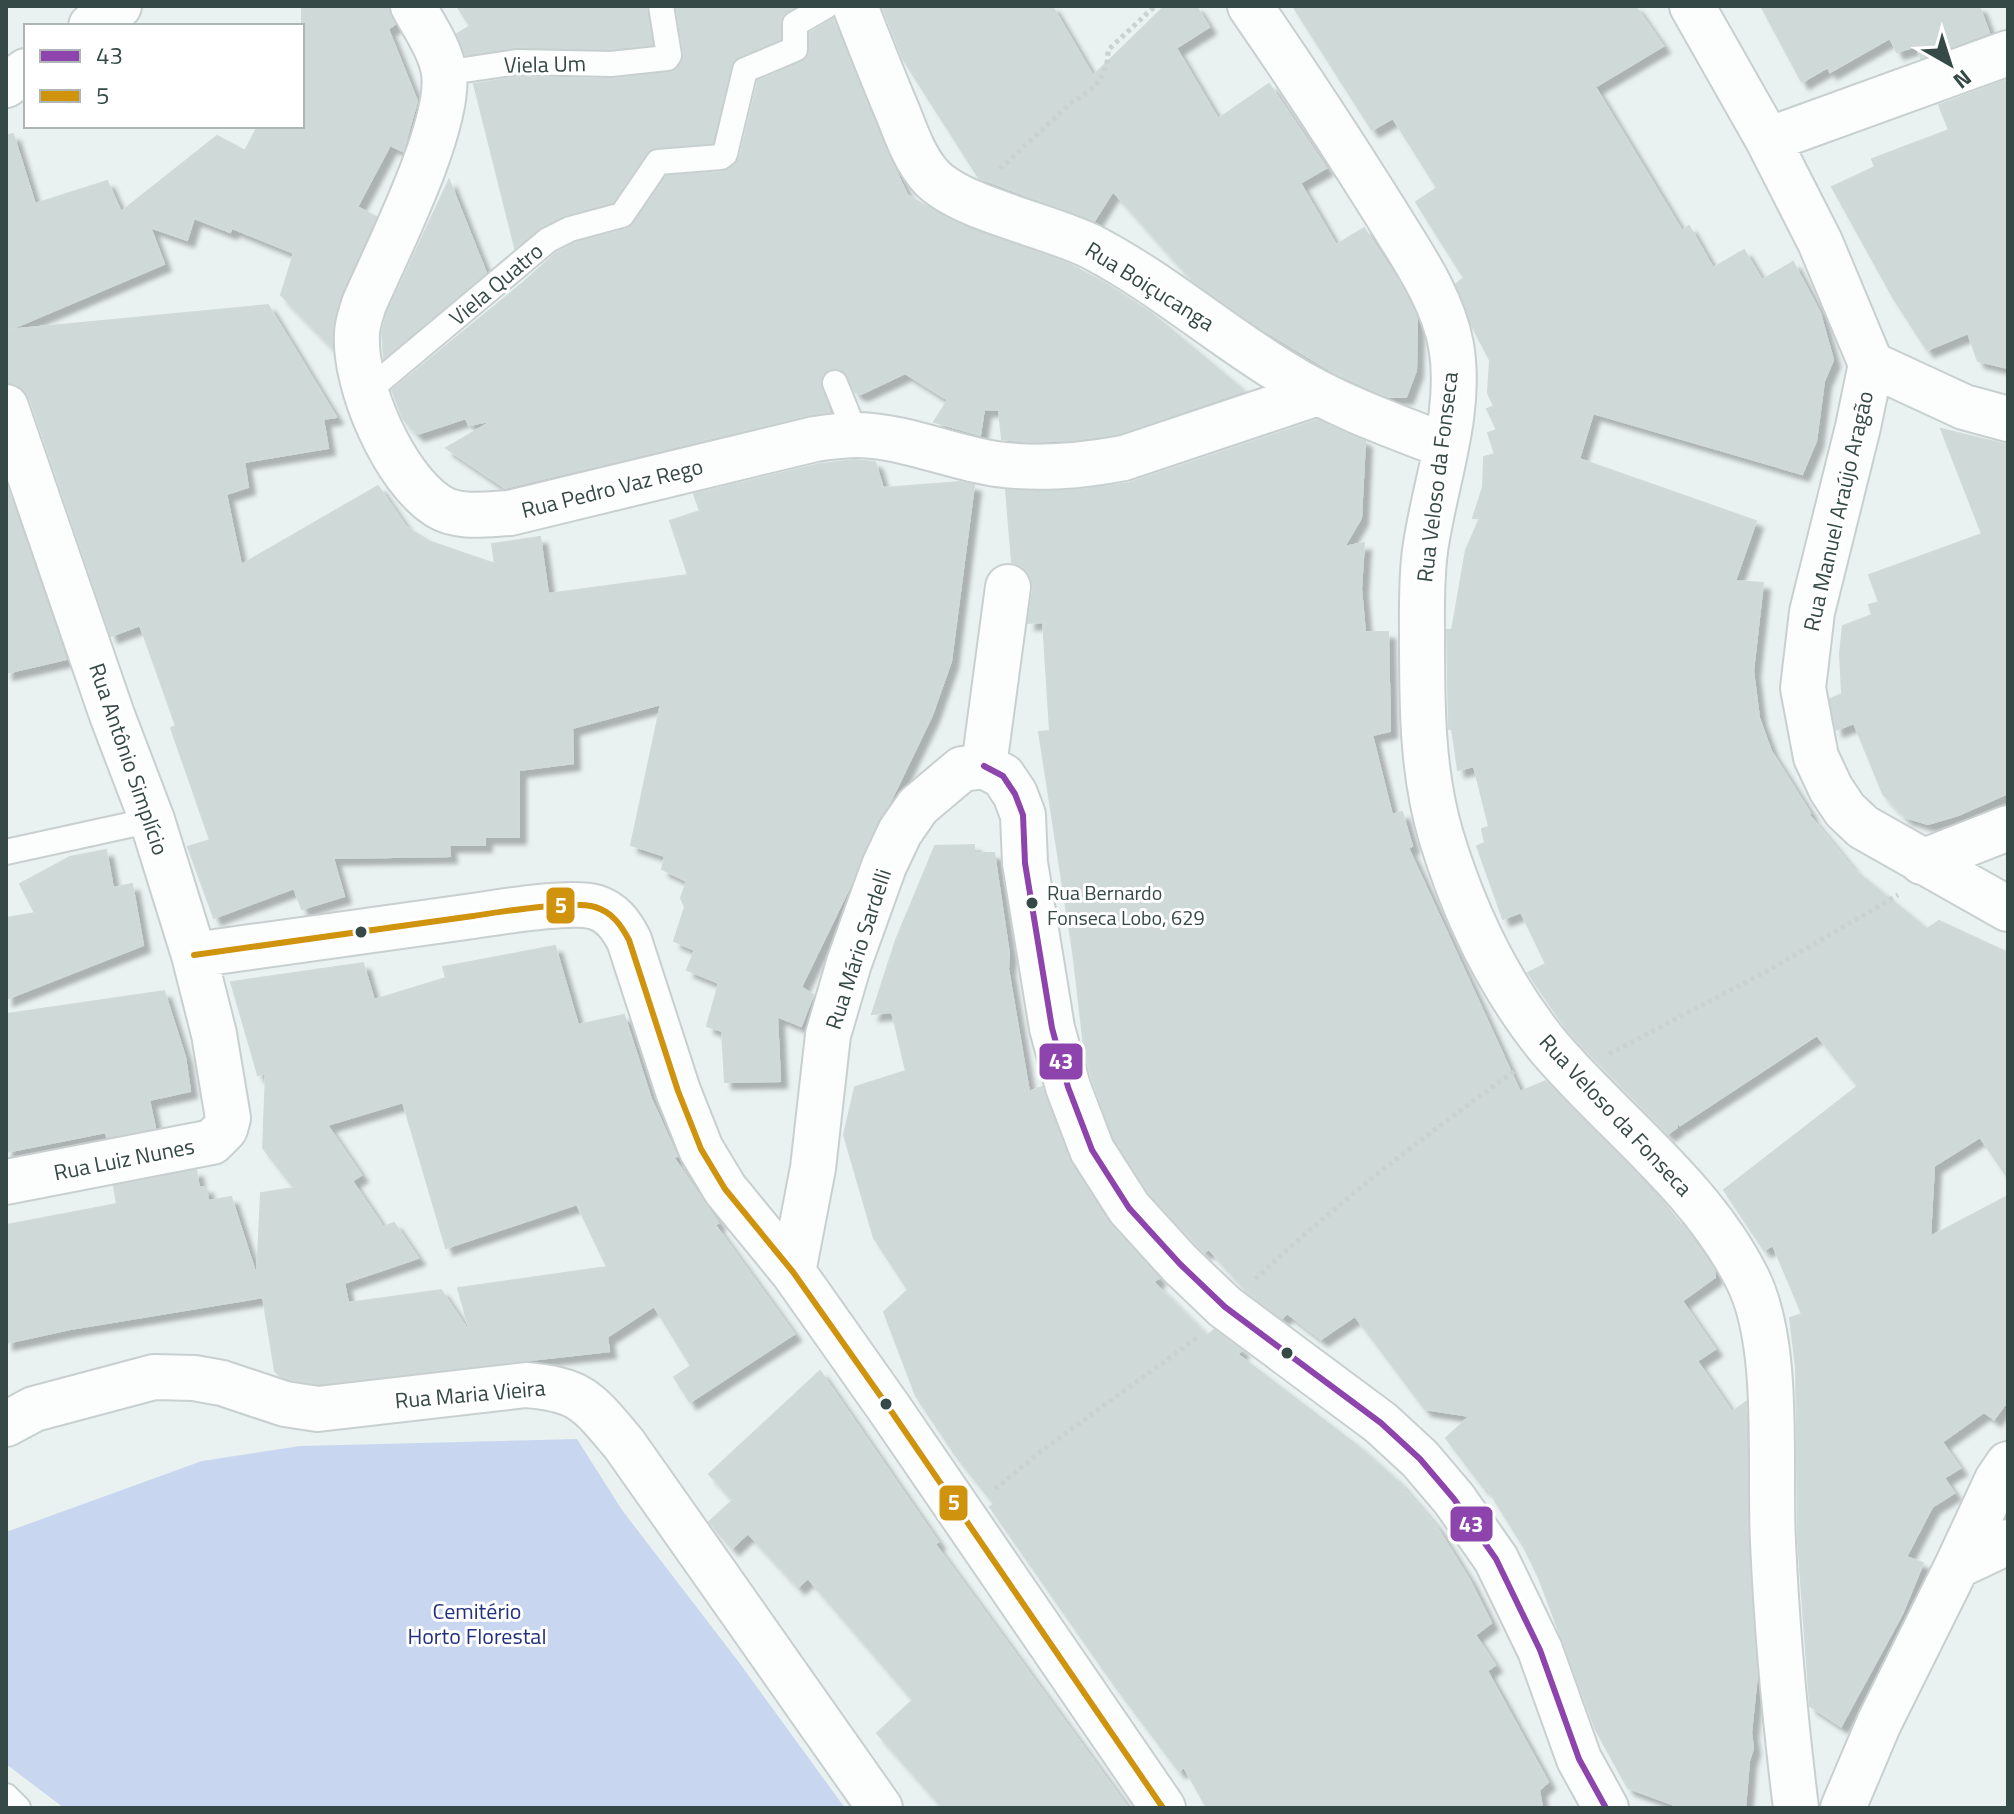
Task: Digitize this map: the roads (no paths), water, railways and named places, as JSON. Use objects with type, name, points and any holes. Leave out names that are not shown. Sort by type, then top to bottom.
[{"type":"street","points":[[94,24],[119,6]]},
{"type":"street","name":"Rua Pedro Vaz Rego","points":[[413,6],[440,57],[444,73],[444,99],[435,132],[364,304],[357,332],[358,367],[364,394],[400,465],[439,507],[464,515],[510,513],[815,439],[856,435],[882,437],[998,464],[1062,468],[1124,458],[1318,393]]},
{"type":"street","name":"Rua Boiçucanga","points":[[855,6],[917,158],[921,186],[941,186],[969,202],[1045,227],[1091,247],[1142,276],[1284,374],[1373,418],[1446,446]]},
{"type":"street","name":"Rua Veloso da Fonseca","points":[[1250,6],[1344,145],[1433,293],[1452,349],[1454,385],[1446,446],[1425,552],[1422,713],[1430,783],[1440,833],[1486,954],[1561,1060],[1680,1183],[1721,1232],[1749,1281],[1763,1322],[1770,1395],[1781,1689],[1796,1808]]},
{"type":"street","name":"Rua Manuel Araújo Aragão","points":[[1692,6],[1768,140],[1820,242],[1871,364],[1812,612],[1803,688],[1816,757],[1845,810],[1863,827],[2008,909]]},
{"type":"street","points":[[1768,140],[2008,53]]},
{"type":"street","points":[[6,85],[24,72]]},
{"type":"street","points":[[1871,364],[1964,407],[2008,419]]},
{"type":"street","name":"Rua Antônio Simplício","points":[[6,407],[112,715],[152,820],[194,955],[214,1034],[228,1118]]},
{"type":"street","points":[[1008,587],[984,766],[1003,776],[1015,794],[1023,815],[1025,863],[1052,1028],[1068,1087],[1092,1150],[1129,1208],[1180,1264],[1225,1307],[1381,1423],[1420,1459],[1454,1499],[1496,1559],[1540,1650],[1579,1759],[1606,1808]]},
{"type":"street","name":"Rua Mário Sardelli","points":[[793,1272],[813,1168],[828,1035],[849,963],[884,866],[900,832],[918,806],[962,769],[984,766]]},
{"type":"street","points":[[1931,867],[2008,828]]},
{"type":"street","points":[[194,955],[507,911],[582,905],[596,907],[620,923],[629,940],[678,1091],[701,1149],[725,1189],[793,1272],[1163,1808]]},
{"type":"street","name":"Rua Luiz Nunes","points":[[6,1182],[212,1142],[225,1129],[228,1118]]},
{"type":"street","name":"Rua Maria Vieira","points":[[6,1424],[34,1409],[154,1377],[194,1378],[222,1383],[285,1404],[318,1409],[526,1385],[556,1387],[578,1396],[624,1444],[880,1808]]},
{"type":"street","points":[[1843,1808],[1879,1723],[1997,1480],[2008,1464]]},
{"type":"street","points":[[1957,1566],[2008,1542]]},
{"type":"lane","name":"Viela Um","points":[[444,73],[517,62],[661,60],[669,55],[661,6]]},
{"type":"lane","name":"Viela Quatro","points":[[364,394],[548,240],[570,229],[622,215],[658,162],[725,154],[745,70],[795,49],[795,24],[826,6]]},
{"type":"lane","points":[[835,383],[856,435]]},
{"type":"lane","points":[[6,852],[152,820]]},
{"type":"lane","points":[[6,1796],[18,1808]]},
{"type":"place","name":"Rua Bernardo Fonseca Lobo, 629","points":[[1032,903]]},
{"type":"park label","name":"Cemitério Horto Florestal","points":[[477,1624]]}]
